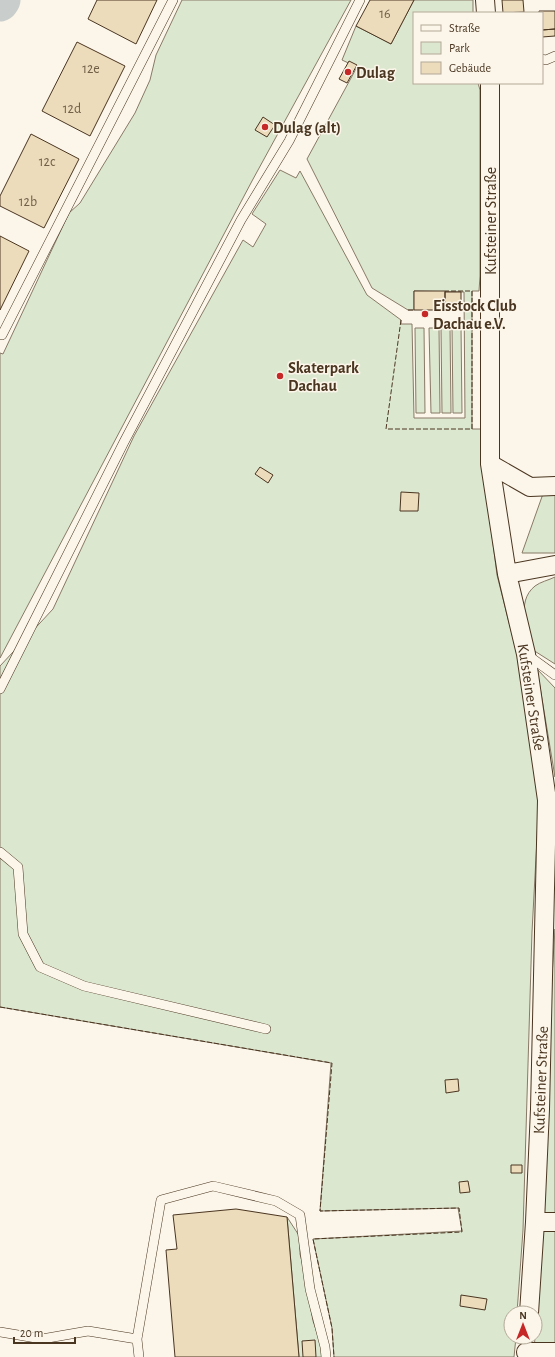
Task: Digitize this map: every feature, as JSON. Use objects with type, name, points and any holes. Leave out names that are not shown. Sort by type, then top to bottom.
[{"type":"street","points":[[485,0],[486,12]]},
{"type":"street","name":"Kufsteiner Straße","points":[[490,84],[490,464],[507,574],[526,654],[547,800],[535,1222],[530,1305]]},
{"type":"street","points":[[490,464],[530,487],[555,486]]},
{"type":"street","points":[[507,574],[555,565]]},
{"type":"street","points":[[535,1222],[555,1222]]},
{"type":"street","points":[[527,1348],[555,1352]]},
{"type":"lane","points":[[2,335],[173,0]]},
{"type":"lane","points":[[0,689],[128,435],[241,220],[289,141],[360,0]]},
{"type":"lane","points":[[543,59],[546,60],[555,56]]},
{"type":"lane","points":[[526,654],[535,659],[555,675]]},
{"type":"lane","points":[[0,852],[18,867],[23,934],[40,967],[84,986],[266,1028]]},
{"type":"lane","points":[[139,1357],[137,1339],[161,1200],[214,1186],[276,1201],[300,1214],[310,1289],[325,1347],[326,1357]]},
{"type":"lane","points":[[0,1332],[42,1339],[88,1331],[137,1339]]},
{"type":"green space","points":[[182,0],[351,0],[252,181],[0,658],[0,353],[3,354],[69,213],[80,203],[135,113],[150,80],[156,55]]},
{"type":"green space","points":[[414,0],[473,0],[473,12],[413,12],[413,84],[478,84],[480,90],[480,276],[479,291],[472,291],[472,429],[483,429],[483,464],[497,575],[519,662],[539,801],[532,932],[523,1230],[518,1305],[503,1305],[503,1345],[515,1345],[514,1357],[334,1357],[332,1328],[313,1239],[462,1231],[458,1208],[320,1211],[331,1063],[0,1007],[0,666],[53,609],[134,436],[243,240],[253,247],[266,224],[252,214],[280,170],[296,178],[300,171],[367,295],[401,320],[401,324],[412,324],[414,418],[465,418],[464,292],[414,291],[414,310],[408,310],[372,288],[307,159],[357,67],[342,60],[356,26],[391,44]]},
{"type":"green space","points":[[450,327],[451,413],[442,413],[441,328]]},
{"type":"green space","points":[[452,327],[461,327],[462,413],[453,413]]},
{"type":"green space","points":[[415,328],[424,328],[425,413],[416,413]]},
{"type":"green space","points":[[429,328],[439,328],[440,413],[431,413]]},
{"type":"green space","points":[[544,491],[555,491],[555,553],[522,553]]},
{"type":"green space","points":[[555,577],[555,664],[533,650],[526,626],[524,608],[529,593],[535,586]]},
{"type":"green space","points":[[537,669],[555,688],[555,777]]},
{"type":"green space","points":[[555,929],[555,1357],[534,1357],[535,1345],[543,1345],[543,1305],[536,1305],[547,1055]]},
{"type":"green space","points":[[287,1217],[300,1237],[300,1254],[306,1277],[313,1321],[321,1344],[322,1357],[299,1357]]},
{"type":"building","points":[[97,0],[157,0],[136,44],[88,19]]},
{"type":"building","points":[[370,0],[414,0],[391,44],[356,26]]},
{"type":"building","points":[[502,0],[523,0],[524,12],[503,12]]},
{"type":"building","points":[[555,11],[555,29],[543,30],[543,12],[539,12]]},
{"type":"building","points":[[555,29],[555,36],[543,37],[543,30]]},
{"type":"building","points":[[77,42],[125,66],[90,136],[42,111]]},
{"type":"building","name":"Dulag","points":[[349,61],[357,65],[347,83],[339,79]]},
{"type":"building","name":"Dulag (alt)","points":[[263,117],[275,125],[267,137],[255,130]]},
{"type":"building","points":[[31,134],[79,159],[44,228],[0,206],[0,196]]},
{"type":"building","points":[[0,236],[29,251],[0,310]]},
{"type":"building","points":[[414,291],[445,291],[445,310],[414,310]]},
{"type":"building","points":[[445,292],[461,292],[461,303],[445,303]]},
{"type":"building","points":[[260,467],[273,475],[268,483],[255,474]]},
{"type":"building","points":[[401,492],[419,493],[418,511],[400,511]]},
{"type":"building","points":[[458,1079],[459,1091],[446,1093],[445,1080]]},
{"type":"building","points":[[511,1165],[522,1165],[522,1173],[511,1173]]},
{"type":"building","points":[[468,1181],[470,1192],[460,1193],[459,1182]]},
{"type":"building","points":[[236,1209],[287,1217],[299,1357],[175,1357],[166,1250],[177,1249],[173,1215]]},
{"type":"building","points":[[461,1295],[487,1299],[485,1310],[460,1306]]},
{"type":"building","points":[[315,1340],[316,1357],[303,1357],[302,1341]]},
{"type":"fence","points":[[401,320],[386,429],[472,429],[472,291],[445,291]]},
{"type":"fence","points":[[408,310],[414,310]]},
{"type":"fence","points":[[0,1007],[332,1063],[320,1211],[459,1208],[462,1232],[313,1239],[332,1328],[334,1357]]},
{"type":"place","name":"Dulag","points":[[348,72]]},
{"type":"place","name":"Dulag (alt)","points":[[265,127]]},
{"type":"place","name":"Eisstock Club Dachau e.V.","points":[[425,314]]},
{"type":"place","name":"Skaterpark Dachau","points":[[280,376]]}]
